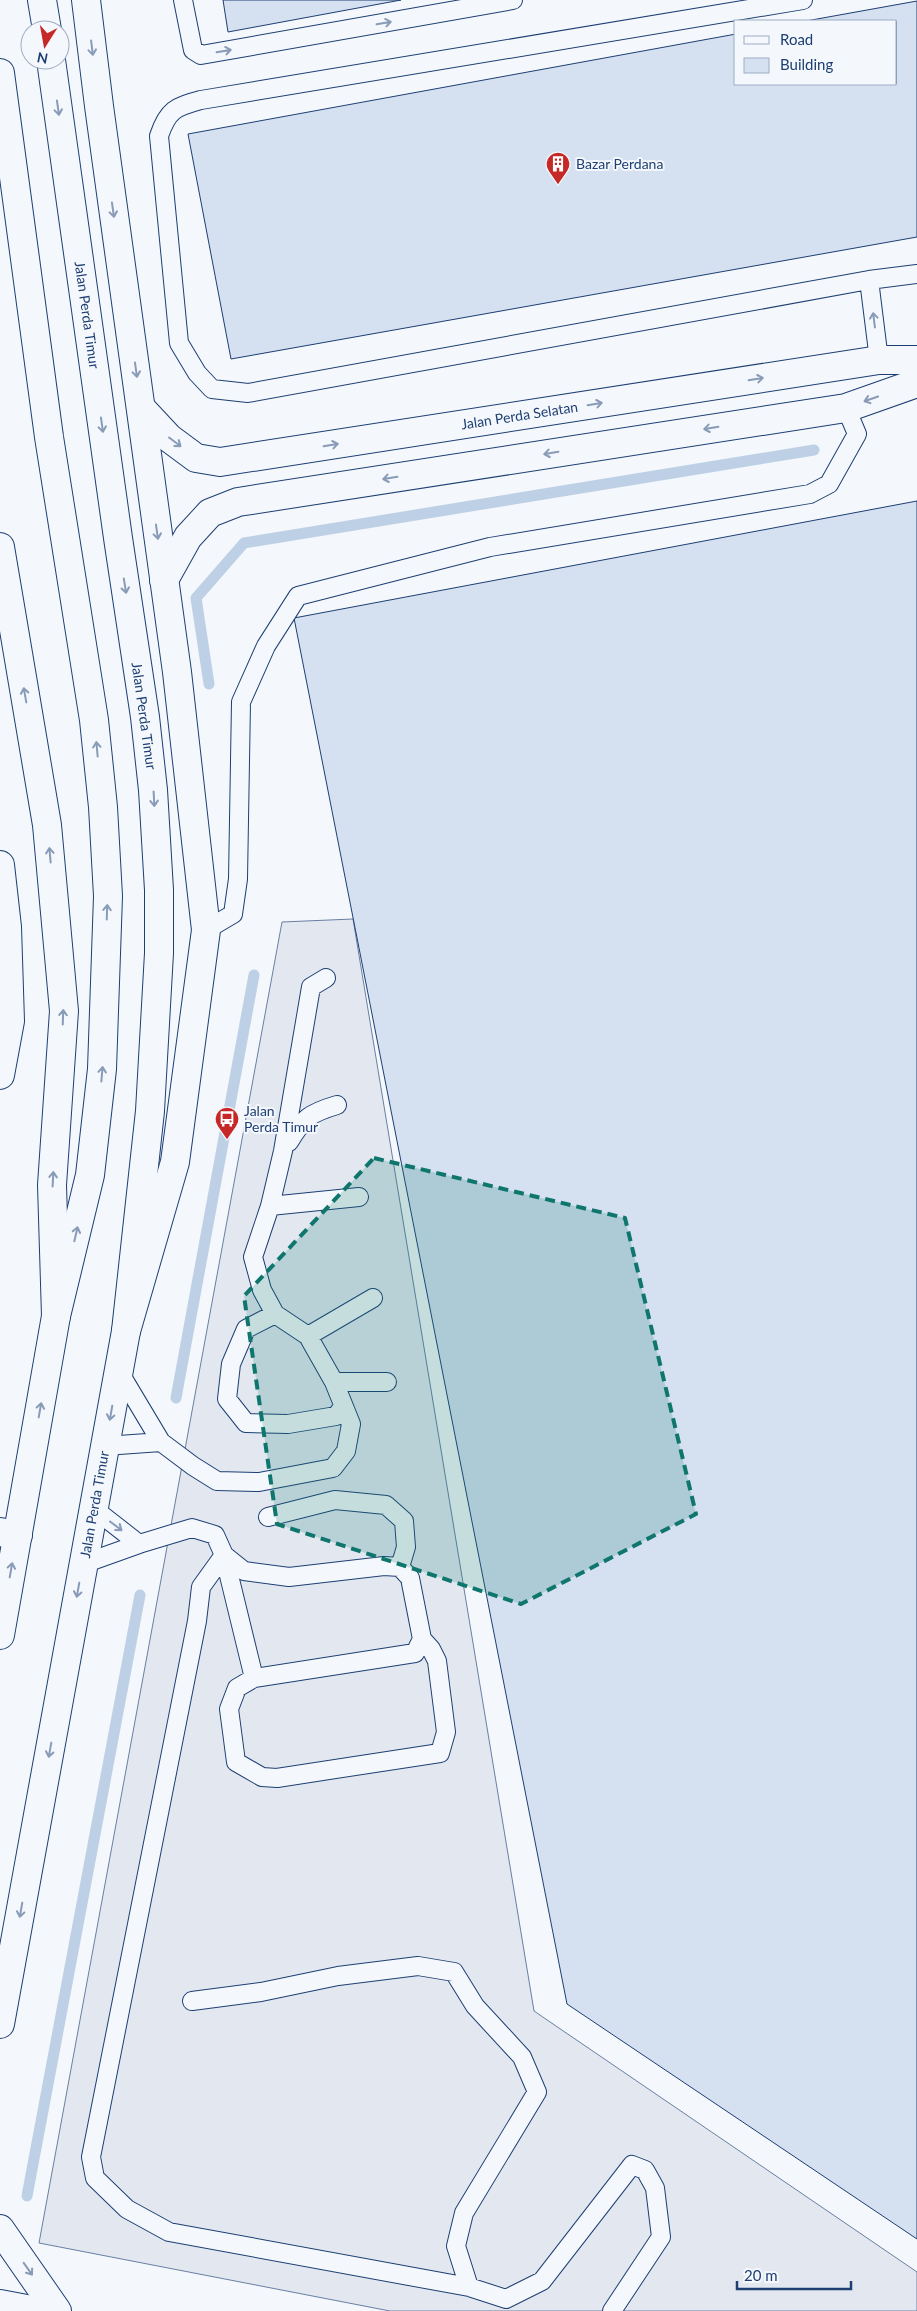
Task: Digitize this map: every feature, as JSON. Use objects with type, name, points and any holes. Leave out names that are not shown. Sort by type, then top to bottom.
[{"type":"street","points":[[42,0],[45,20]]},
{"type":"street","points":[[86,0],[177,672],[206,930],[175,1162],[126,1331]]},
{"type":"street","name":"Jalan Perda Timur","points":[[0,2024],[126,1331],[150,1111],[159,954],[159,890],[153,790],[145,717],[52,70]]},
{"type":"street","points":[[0,73],[49,437],[94,720],[108,896],[102,1069],[90,1175],[56,1316],[9,1533],[0,1635]]},
{"type":"street","name":"Jalan Perda Selatan","points":[[141,408],[169,438],[196,458],[220,462],[879,360],[917,360]]},
{"type":"street","points":[[164,580],[188,537],[210,513],[238,502],[846,408],[917,383]]},
{"type":"street","points":[[0,547],[47,825],[64,1011],[52,1185],[56,1316]]},
{"type":"street","points":[[0,865],[7,926],[10,1021],[0,1075]]},
{"type":"street","points":[[0,2229],[57,2311]]},
{"type":"street","points":[[0,2304],[37,2311]]},
{"type":"lane","points":[[183,0],[192,50],[201,55],[513,0]]},
{"type":"lane","points":[[803,0],[201,100],[176,108],[164,119],[159,136],[179,343],[197,373],[212,389],[248,393],[868,280],[917,274]]},
{"type":"lane","points":[[868,280],[879,360]]},
{"type":"lane","points":[[206,930],[233,914],[238,878],[241,702],[266,646],[298,596],[490,547],[810,494],[829,484],[857,434],[846,408]]},
{"type":"lane","points":[[118,1370],[161,1442],[193,1466],[218,1481],[259,1482],[333,1468],[346,1451],[351,1424],[334,1382],[308,1336],[275,1314],[262,1290],[253,1257],[270,1206],[283,1151],[311,988],[326,978]]},
{"type":"lane","points":[[283,1151],[300,1123],[314,1112],[337,1105]]},
{"type":"lane","points":[[270,1206],[359,1197]]},
{"type":"lane","points":[[308,1336],[373,1298]]},
{"type":"lane","points":[[275,1314],[246,1329],[231,1364],[227,1399],[246,1423],[288,1424],[336,1416],[343,1406]]},
{"type":"lane","points":[[334,1382],[387,1382]]},
{"type":"lane","points":[[105,1446],[161,1442]]},
{"type":"lane","points":[[268,1517],[335,1500],[386,1505],[404,1522],[406,1548],[400,1567]]},
{"type":"lane","points":[[94,1508],[139,1544]]},
{"type":"lane","points":[[83,1564],[192,1528],[215,1535],[224,1554],[254,1678]]},
{"type":"lane","points":[[224,1554],[244,1571],[289,1577],[384,1566],[400,1567],[410,1578],[422,1639],[431,1648],[437,1661],[446,1732],[440,1753],[278,1778],[262,1777],[236,1762],[229,1708],[237,1688],[254,1678],[415,1653],[422,1639]]},
{"type":"lane","points":[[224,1554],[201,1587],[196,1631],[91,2157],[95,2178],[127,2209],[169,2232],[469,2287],[506,2300],[542,2281],[632,2165],[645,2170],[655,2188],[661,2237],[612,2311]]},
{"type":"lane","points":[[192,2001],[261,1992],[338,1976],[418,1966],[454,1972],[475,2006],[522,2056],[538,2092],[464,2212],[456,2246],[469,2287]]},
{"type":"highlighted area","points":[[374,1158],[625,1218],[696,1514],[521,1604],[277,1524],[244,1296]]},
{"type":"shaded area","points":[[353,919],[534,2011],[917,2272],[917,2311],[390,2311],[39,2243],[282,922]]},
{"type":"building","points":[[223,0],[401,0],[228,32]]},
{"type":"building","name":"Bazar Perdana","points":[[917,1],[917,237],[231,359],[188,134],[734,34],[734,85],[897,85],[897,20],[812,20]]},
{"type":"building","points":[[917,501],[917,2239],[567,2004],[294,618]]},
{"type":"waterway","points":[[209,684],[196,598],[244,543],[814,450]]},
{"type":"waterway","points":[[176,1398],[254,975]]},
{"type":"waterway","points":[[27,2196],[140,1595]]},
{"type":"place","name":"Bazar Perdana","points":[[558,185]]},
{"type":"place","name":"Jalan Perda Timur","points":[[227,1140]]}]
